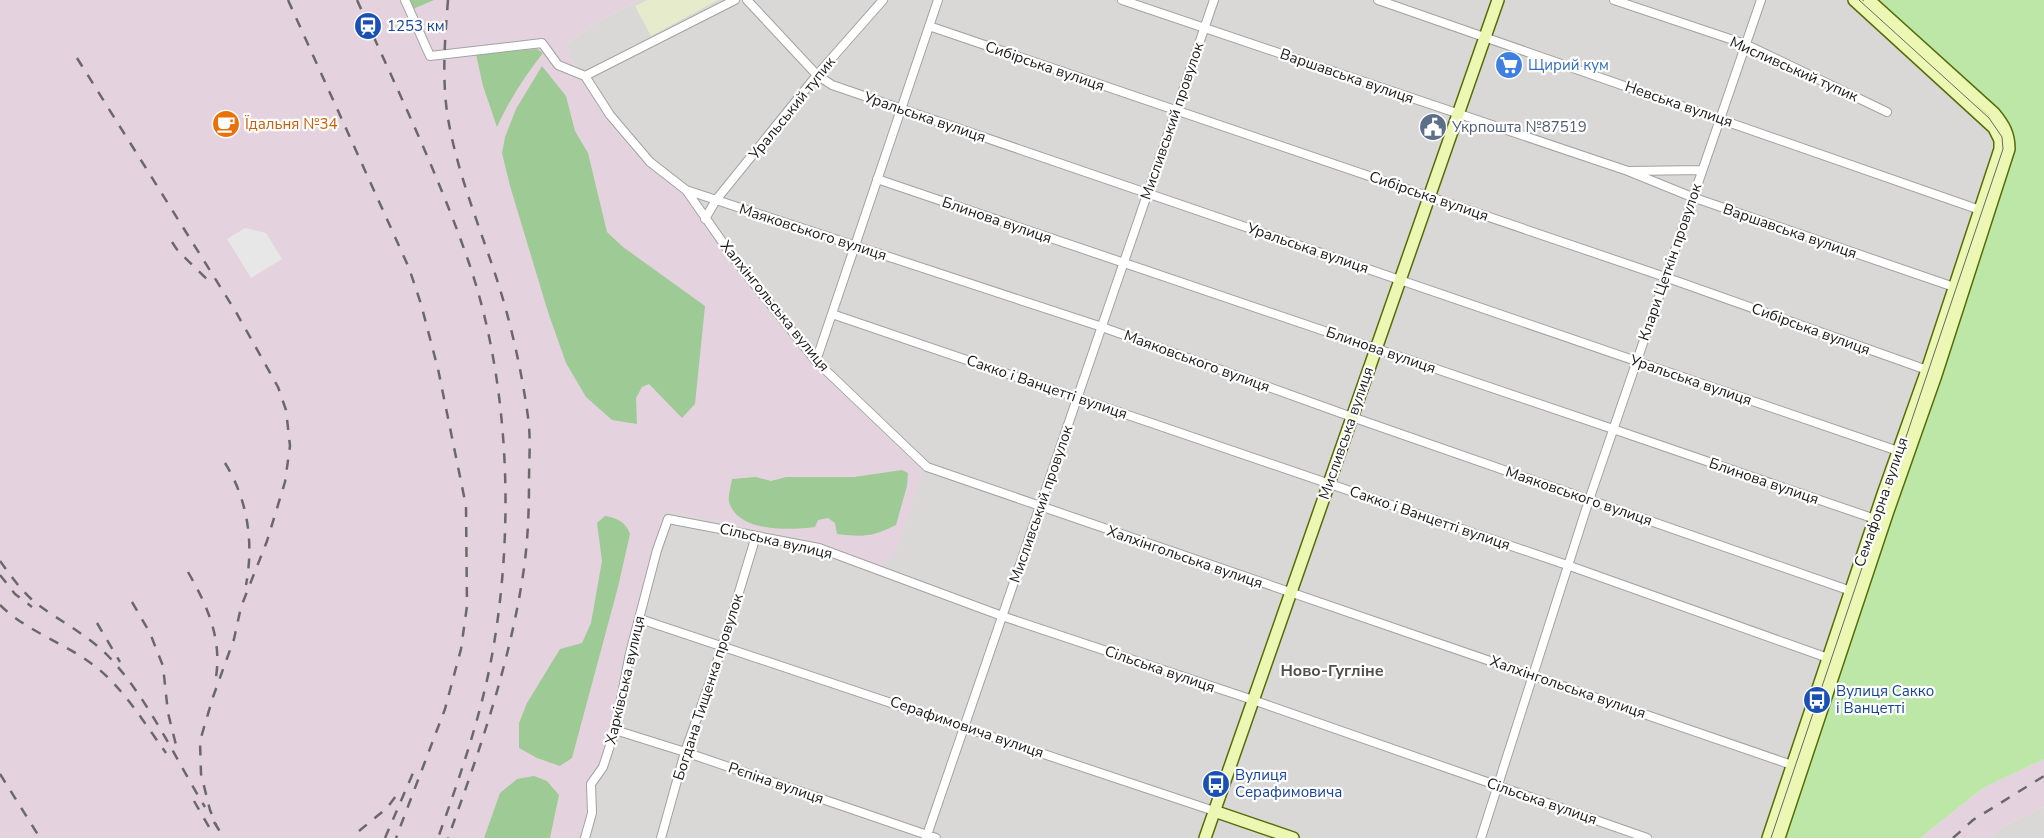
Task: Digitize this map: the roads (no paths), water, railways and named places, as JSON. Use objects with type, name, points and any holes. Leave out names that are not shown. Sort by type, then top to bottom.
[{"type":"main road","name":"Мисливська вулиця","points":[[1205,838],[1498,0]]},
{"type":"main road","points":[[1854,0],[1994,128],[2000,145],[1999,168]]},
{"type":"main road","points":[[1869,0],[1958,80],[2002,123],[2009,141],[1999,168]]},
{"type":"main road","name":"Семафорна вулиця","points":[[1779,838],[1879,521],[1898,451],[1980,210],[1999,168]]},
{"type":"main road","name":"Семафорна вулиця","points":[[1768,838],[1851,590],[1935,378],[1999,168]]},
{"type":"main road","name":"Серафимовича вулиця","points":[[1214,811],[1293,838]]},
{"type":"street","points":[[405,0],[430,56],[542,44],[558,65],[585,76],[735,0]]},
{"type":"street","name":"Уральська вулиця","points":[[747,0],[817,75],[832,85],[1898,451]]},
{"type":"street","name":"Уральський тупик","points":[[706,219],[716,200],[817,75],[883,0]]},
{"type":"street","points":[[816,361],[938,0]]},
{"type":"street","name":"Варшавська вулиця","points":[[1122,0],[1628,172],[1692,197],[1954,287]]},
{"type":"street","name":"Мисливський провулок","points":[[927,837],[1214,0]]},
{"type":"street","name":"Невська вулиця","points":[[1378,0],[1402,4],[1485,37],[1980,210]]},
{"type":"street","name":"Мисливський тупик","points":[[1614,0],[1745,44],[1887,112]]},
{"type":"street","name":"Клари Цеткін провулок","points":[[1481,838],[1567,565],[1761,0]]},
{"type":"street","name":"Сибірська вулиця","points":[[930,26],[1665,277],[1927,370]]},
{"type":"street","name":"Маяковського вулиця","points":[[585,76],[610,115],[650,162],[686,190],[1102,327],[1352,417],[1851,590]]},
{"type":"street","name":"Варшавська вулиця","points":[[1628,172],[1702,170]]},
{"type":"street","name":"Блинова вулиця","points":[[877,180],[1613,428],[1879,521]]},
{"type":"street","name":"Халхінгольська вулиця","points":[[686,190],[735,260],[816,361],[927,467],[1792,765]]},
{"type":"street","name":"Сакко і Ванцетті вулиця","points":[[832,314],[1567,565],[1828,658]]},
{"type":"street","name":"Сільська вулиця","points":[[668,518],[819,548],[1002,616],[1253,700],[1647,838]]},
{"type":"street","name":"Харківська вулиця","points":[[585,838],[592,813],[591,784],[604,767],[615,730],[630,653],[668,518]]},
{"type":"street","name":"Богдана Тищенка провулок","points":[[661,838],[685,752],[722,645],[756,536]]},
{"type":"street","name":"Серафимовича вулиця","points":[[640,619],[965,726],[1214,811]]},
{"type":"street","name":"Рєпіна вулиця","points":[[615,730],[685,752],[927,837],[936,838]]},
{"type":"tram line","points":[[1771,838],[2003,149],[2002,137],[1989,118],[1859,0]]},
{"type":"railway","points":[[288,0],[409,268],[421,304],[438,369],[466,506],[467,606],[461,649],[445,709],[396,838]]},
{"type":"railway","points":[[357,0],[430,163],[469,263],[483,310],[494,360],[501,411],[505,463],[505,515],[498,617],[480,710],[438,838]]},
{"type":"railway","points":[[448,0],[444,70],[447,112],[451,134],[456,156],[508,318],[523,384],[530,441],[529,503],[524,568],[511,637],[503,671],[472,772],[448,838]]},
{"type":"railway","points":[[77,58],[236,312],[278,387],[286,410],[290,446],[285,482],[267,541],[241,607],[234,639],[213,697],[200,741],[201,774],[210,810],[217,827]]},
{"type":"railway","points":[[172,242],[178,251],[213,285]]},
{"type":"railway","points":[[225,463],[239,492],[247,522],[249,553],[246,585]]},
{"type":"railway","points":[[0,561],[17,584],[37,604],[94,643],[111,659],[138,693],[205,807]]},
{"type":"railway","points":[[188,572],[207,609],[215,635],[217,649],[216,677]]},
{"type":"railway","points":[[0,575],[15,594],[32,607]]},
{"type":"railway","points":[[132,602],[150,633],[163,666],[168,713],[178,753]]},
{"type":"railway","points":[[0,605],[22,623],[96,667],[134,707],[166,753]]},
{"type":"railway","points":[[97,623],[120,662]]},
{"type":"railway","points":[[385,838],[416,766]]},
{"type":"railway","points":[[0,774],[40,838]]},
{"type":"railway","points":[[1953,838],[1973,820],[2044,776]]},
{"type":"railway","points":[[359,831],[387,808],[401,789]]},
{"type":"railway","points":[[194,801],[213,834]]},
{"type":"railway","points":[[214,822],[224,838]]},
{"type":"place","name":"1253 км","points":[[368,26]]},
{"type":"place","name":"Щирий кум","points":[[1509,65]]},
{"type":"place","name":"Їдальня №34","points":[[226,124]]},
{"type":"place","name":"Укрпошта №87519","points":[[1433,127]]},
{"type":"place","name":"Вулиця Сакко і Ванцетті","points":[[1817,700]]},
{"type":"place","name":"Вулиця Серафимовича","points":[[1216,784]]},
{"type":"district","name":"Ново-Гугліне","points":[[1332,671]]}]
